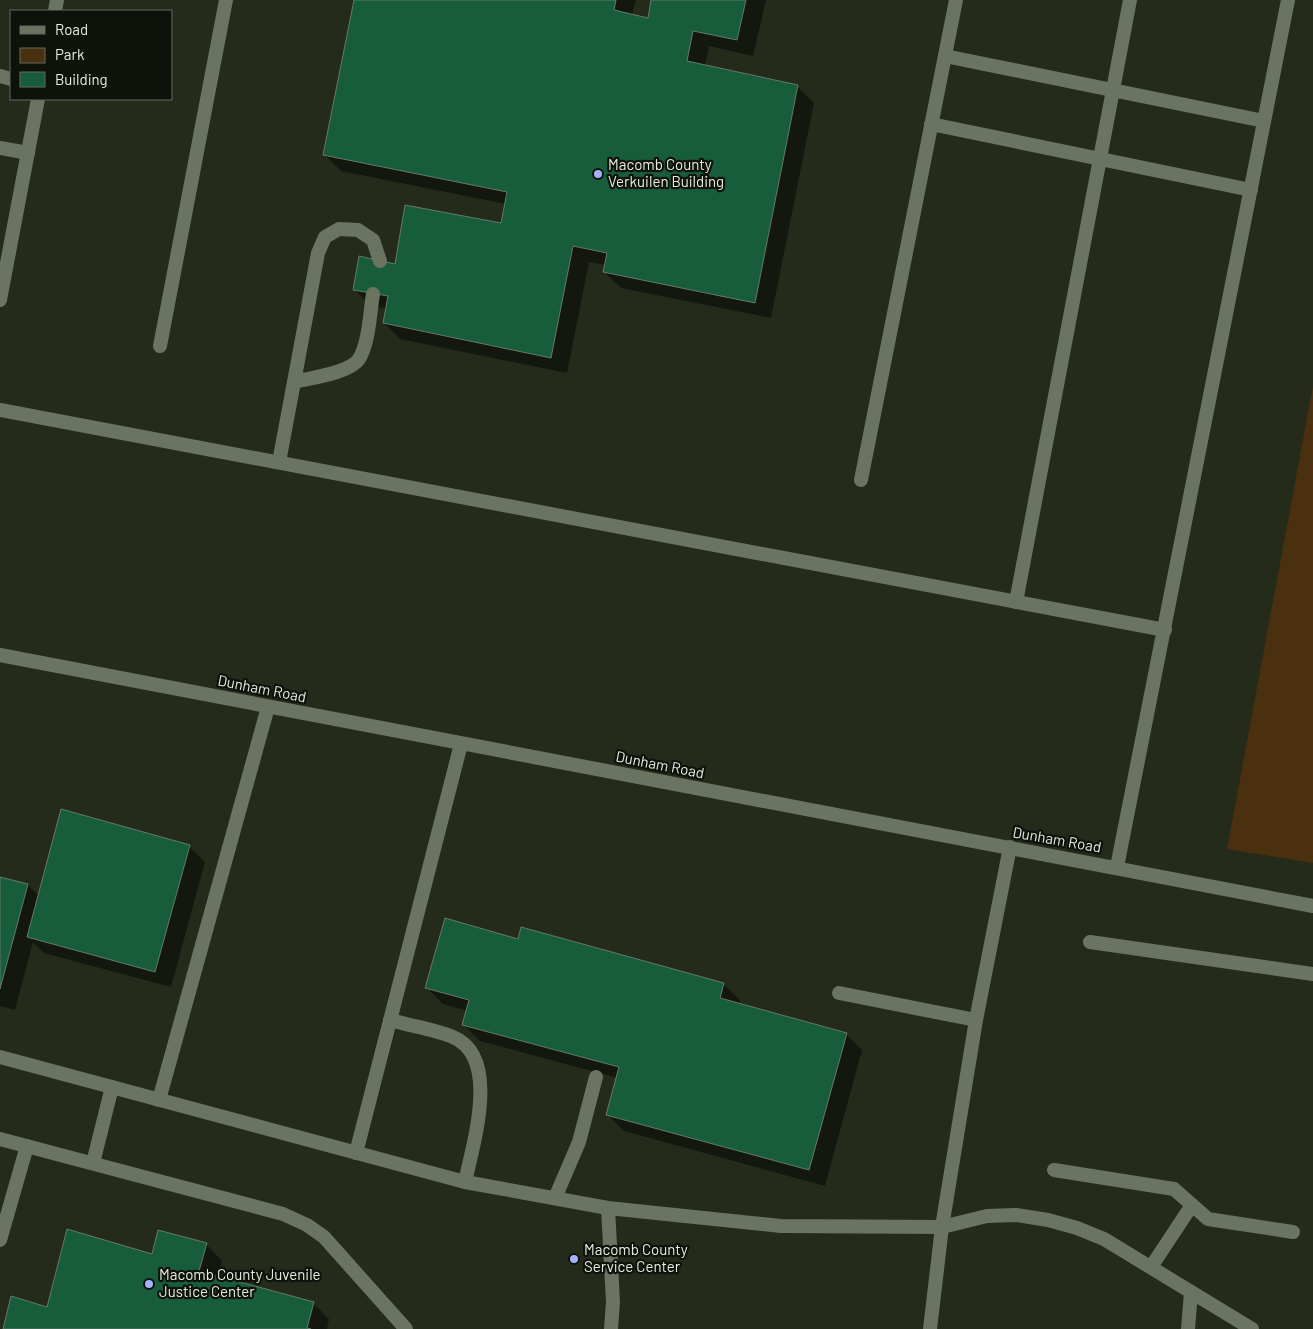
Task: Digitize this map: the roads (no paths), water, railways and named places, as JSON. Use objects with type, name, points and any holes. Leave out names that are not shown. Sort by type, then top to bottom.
[{"type":"street","points":[[160,346],[226,0]]},
{"type":"street","points":[[861,480],[956,0]]},
{"type":"street","points":[[1016,602],[1130,0]]},
{"type":"street","points":[[1117,867],[1288,0]]},
{"type":"street","points":[[945,56],[1264,121]]},
{"type":"street","points":[[0,300],[38,100]]},
{"type":"street","points":[[931,124],[1251,190]]},
{"type":"street","points":[[0,148],[28,153]]},
{"type":"street","points":[[280,462],[318,253],[325,237],[338,228],[358,230],[374,240],[380,261]]},
{"type":"street","points":[[294,382],[346,369],[359,360],[365,342],[373,294]]},
{"type":"street","points":[[0,410],[1165,630]]},
{"type":"street","name":"Dunham Road","points":[[0,656],[1117,867],[1313,906]]},
{"type":"street","points":[[159,1100],[268,707]]},
{"type":"street","points":[[356,1153],[461,744]]},
{"type":"street","points":[[930,1329],[942,1227],[976,1020],[1010,847]]},
{"type":"street","points":[[1090,942],[1313,974]]},
{"type":"street","points":[[839,993],[976,1020]]},
{"type":"street","points":[[390,1020],[455,1037],[470,1048],[478,1065],[482,1090],[465,1182]]},
{"type":"street","points":[[0,1057],[465,1182],[608,1208],[781,1226],[942,1227],[987,1216],[1016,1215],[1048,1220],[1077,1228],[1104,1239],[1252,1329]]},
{"type":"street","points":[[554,1198],[578,1142],[596,1077]]},
{"type":"street","points":[[93,1163],[112,1087]]},
{"type":"street","points":[[0,1139],[284,1214],[307,1225],[324,1237],[406,1329]]},
{"type":"street","points":[[0,1240],[27,1146]]},
{"type":"street","points":[[1054,1170],[1174,1189],[1208,1219],[1293,1232]]},
{"type":"street","points":[[1151,1267],[1192,1204]]},
{"type":"street","points":[[608,1208],[613,1302],[611,1329]]},
{"type":"street","points":[[1188,1329],[1192,1292]]},
{"type":"place","name":"Macomb County Verkuilen Building","points":[[598,174]]},
{"type":"place","name":"Macomb County Service Center","points":[[574,1259]]},
{"type":"place","name":"Macomb County Juvenile Justice Center","points":[[149,1284]]}]
